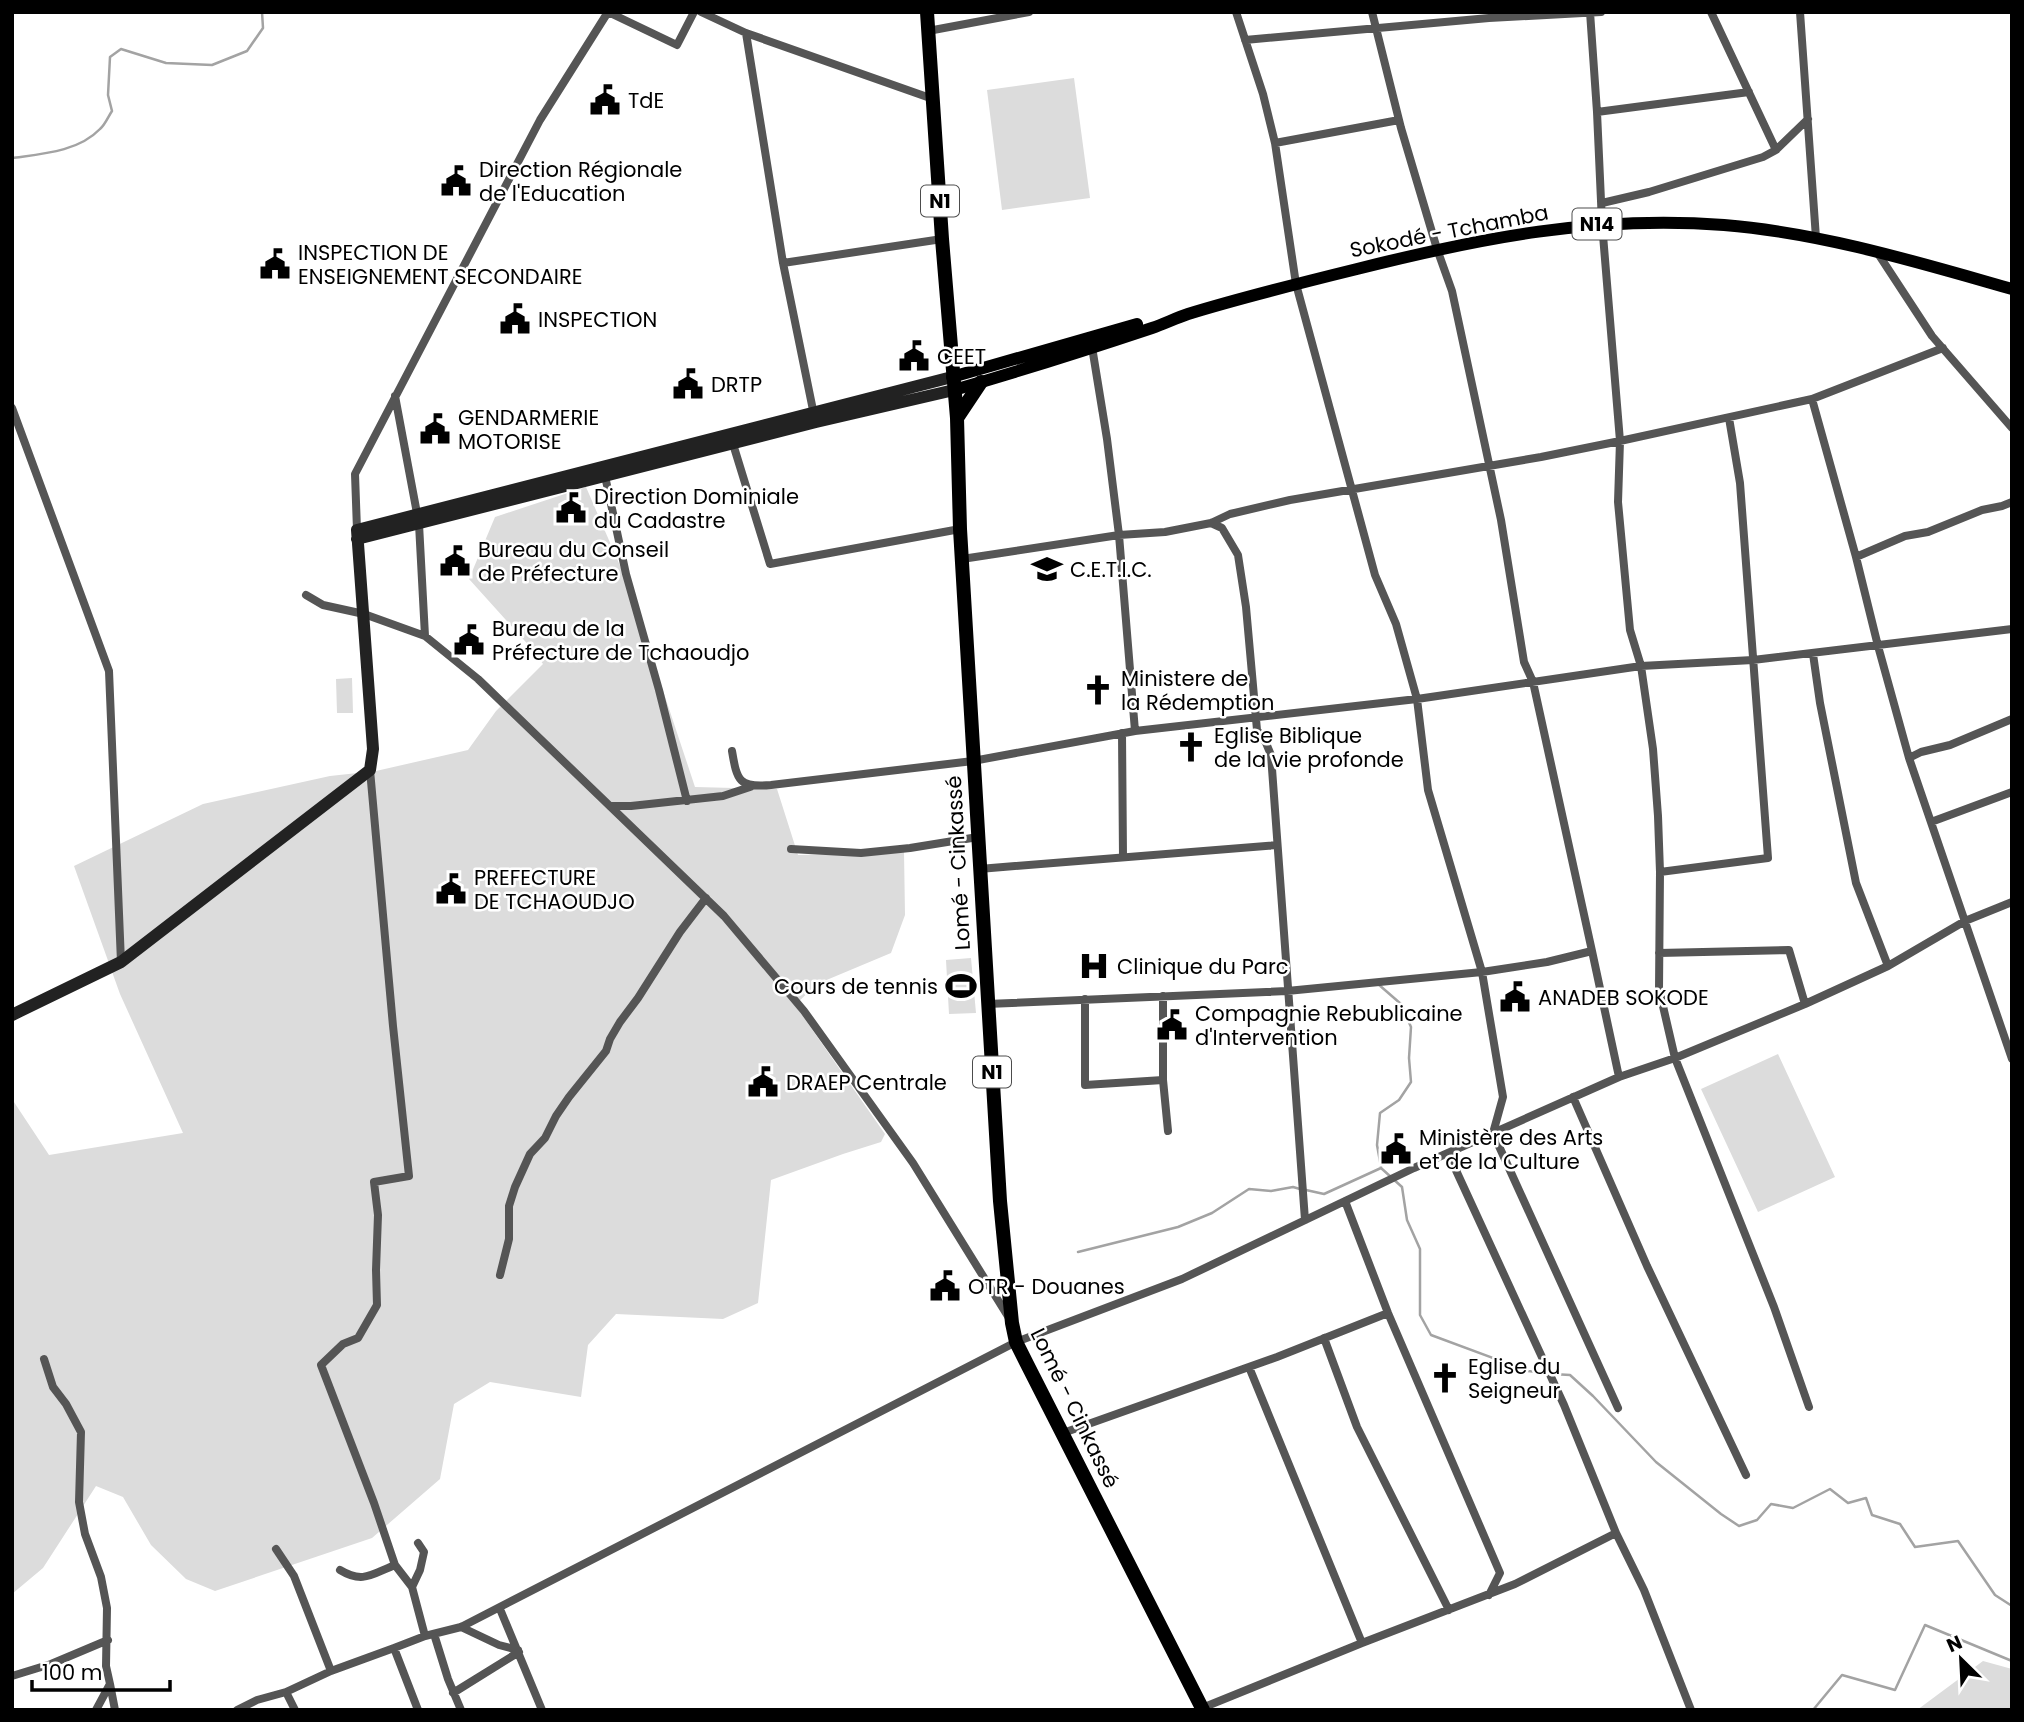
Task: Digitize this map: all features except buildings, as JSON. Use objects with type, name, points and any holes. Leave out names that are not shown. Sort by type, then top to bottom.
[{"type":"highway","name":"Lomé - Cinkassé","points":[[927,12],[957,418],[960,529],[987,1003],[1000,1201],[1012,1323],[1016,1342],[1202,1709]]},
{"type":"highway","points":[[957,418],[981,382]]},
{"type":"main road","name":"Sokodé - Tchamba","points":[[953,383],[981,382],[1185,315],[1437,249],[1529,232],[1602,223],[1722,225],[1816,238],[2012,289]]},
{"type":"main road","name":"Sokodé - Tchamba","points":[[953,383],[1150,321],[1185,315]]},
{"type":"main road","points":[[12,1015],[121,962],[370,770],[373,749],[357,535],[953,383]]},
{"type":"main road","points":[[418,519],[733,444],[815,418]]},
{"type":"street","points":[[357,535],[355,474],[540,120],[608,12],[677,45],[694,12]]},
{"type":"street","points":[[701,12],[746,33],[933,99]]},
{"type":"street","points":[[928,31],[1029,12]]},
{"type":"street","points":[[1236,12],[1263,94],[1275,143],[1296,284],[1375,575],[1396,624],[1418,699],[1429,790],[1482,972],[1503,1097],[1493,1133],[1618,1408]]},
{"type":"street","points":[[1372,12],[1399,120],[1452,292],[1501,520],[1524,662],[1533,682],[1619,1077]]},
{"type":"street","points":[[1245,40],[1489,18],[1601,12]]},
{"type":"street","points":[[1711,12],[1776,150]]},
{"type":"street","points":[[1800,12],[1816,238]]},
{"type":"street","points":[[1590,13],[1598,112],[1602,223],[1620,441],[1618,502],[1630,631],[1642,666],[1653,749],[1660,872],[1659,989],[1675,1059],[1774,1307],[1809,1408]]},
{"type":"street","points":[[746,33],[783,263],[815,418]]},
{"type":"street","points":[[1598,112],[1749,92]]},
{"type":"street","points":[[1602,203],[1649,192],[1763,157],[1776,150],[1808,119]]},
{"type":"street","points":[[1275,143],[1399,120]]},
{"type":"street","points":[[783,263],[942,239]]},
{"type":"street","points":[[1877,252],[1932,336],[2012,428]]},
{"type":"street","points":[[1092,347],[1119,535],[1135,731]]},
{"type":"street","points":[[962,559],[1119,535],[1165,532],[1211,523],[1230,514],[1290,500],[1489,466],[1729,418],[1812,399],[1943,348]]},
{"type":"street","points":[[395,396],[418,519],[425,636]]},
{"type":"street","points":[[1812,399],[1909,758],[2012,1059]]},
{"type":"street","points":[[12,408],[109,671],[121,962]]},
{"type":"street","points":[[1660,872],[1768,858],[1740,483],[1729,418]]},
{"type":"street","points":[[733,444],[771,564],[960,529]]},
{"type":"street","points":[[605,476],[626,574],[687,801]]},
{"type":"street","points":[[1856,557],[1905,536],[1928,532],[1982,510],[2012,502]]},
{"type":"street","points":[[1211,523],[1222,528],[1238,555],[1258,730],[1271,755],[1305,1220]]},
{"type":"street","points":[[306,595],[323,605],[364,614],[425,636],[478,679],[724,916],[804,1012],[914,1163],[1012,1323]]},
{"type":"street","points":[[610,806],[687,801],[723,796],[750,787],[973,761],[1135,731],[1418,699],[1642,666],[1753,660],[2012,629]]},
{"type":"street","points":[[1813,654],[1820,703],[1856,883],[1888,966]]},
{"type":"street","points":[[1909,758],[1950,745],[2012,719]]},
{"type":"street","points":[[1122,733],[1123,857]]},
{"type":"street","points":[[732,751],[739,778],[750,787]]},
{"type":"street","points":[[370,770],[409,1176],[374,1182],[378,1215],[377,1305],[358,1338],[343,1344],[321,1365],[395,1565],[412,1587],[461,1710]]},
{"type":"street","points":[[1931,822],[2012,792]]},
{"type":"street","points":[[791,849],[861,853],[978,837]]},
{"type":"street","points":[[979,869],[1277,845]]},
{"type":"street","points":[[500,1275],[509,1239],[509,1206],[530,1154],[545,1138],[569,1097],[607,1051],[620,1022],[706,898]]},
{"type":"street","points":[[237,1710],[257,1700],[286,1692],[331,1671],[430,1635],[461,1627],[1016,1342],[1182,1279],[1392,1178],[1573,1097],[1619,1077],[1675,1059],[1805,1004],[1888,966],[1965,922],[2012,902]]},
{"type":"street","points":[[1659,953],[1789,950],[1805,1004]]},
{"type":"street","points":[[987,1003],[1287,991],[1482,972],[1547,962],[1592,951]]},
{"type":"street","points":[[1163,996],[1163,1080],[1168,1131]]},
{"type":"street","points":[[1085,999],[1086,1085],[1163,1080]]},
{"type":"street","points":[[1573,1097],[1647,1266],[1746,1475]]},
{"type":"street","points":[[1448,1153],[1564,1405],[1616,1533],[1644,1590],[1692,1710]]},
{"type":"street","points":[[1345,1201],[1388,1313],[1500,1573],[1515,1584]]},
{"type":"street","points":[[1063,1433],[1249,1367],[1388,1313]]},
{"type":"street","points":[[1324,1338],[1357,1427],[1450,1610]]},
{"type":"street","points":[[44,1359],[53,1387],[81,1432],[79,1502],[105,1593],[108,1640],[106,1666],[115,1710]]},
{"type":"street","points":[[1249,1367],[1362,1643]]},
{"type":"street","points":[[1202,1709],[1515,1584],[1616,1533]]},
{"type":"street","points":[[412,1587],[424,1552],[418,1543]]},
{"type":"street","points":[[276,1549],[294,1576],[331,1671]]},
{"type":"street","points":[[340,1570],[352,1578],[362,1578],[395,1565]]},
{"type":"street","points":[[1489,1595],[1500,1573]]},
{"type":"street","points":[[499,1609],[542,1710]]},
{"type":"street","points":[[461,1627],[518,1651]]},
{"type":"street","points":[[12,1676],[51,1664],[108,1640]]},
{"type":"street","points":[[394,1648],[418,1710]]},
{"type":"street","points":[[453,1693],[518,1651]]},
{"type":"street","points":[[96,1710],[110,1684]]},
{"type":"street","points":[[286,1692],[295,1710]]},
{"type":"shaded area","points":[[1074,78],[1090,198],[1002,210],[987,90]]},
{"type":"shaded area","points":[[586,487],[627,582],[695,787],[777,789],[798,855],[904,852],[905,915],[891,953],[817,984],[795,1005],[885,1134],[881,1142],[771,1180],[758,1303],[723,1319],[616,1314],[588,1345],[581,1397],[490,1382],[454,1404],[440,1479],[372,1538],[215,1591],[186,1579],[151,1545],[123,1497],[96,1486],[43,1568],[12,1594],[12,1099],[49,1155],[183,1133],[120,994],[74,866],[203,804],[330,776],[376,771],[468,750],[496,711],[543,664],[469,579],[495,517]]},
{"type":"shaded area","points":[[352,678],[353,713],[337,713],[336,679]]},
{"type":"shaded area","name":"Cours de tennis","points":[[971,958],[976,1013],[949,1014],[946,960]]},
{"type":"shaded area","points":[[1778,1054],[1835,1177],[1758,1212],[1701,1089]]},
{"type":"shaded area","points":[[1983,1661],[2012,1669],[2012,1710],[1917,1710]]},
{"type":"waterway","points":[[12,158],[70,147],[91,137],[102,127],[112,111],[108,95],[110,57],[121,49],[166,63],[212,65],[247,51],[263,28],[262,12]]},
{"type":"waterway","points":[[1378,984],[1401,1004],[1411,1027],[1411,1082],[1399,1100],[1380,1113],[1377,1145],[1381,1167]]},
{"type":"waterway","points":[[1306,1190],[1324,1194],[1381,1168],[1402,1187],[1407,1220],[1420,1249],[1420,1315],[1431,1335],[1528,1371],[1546,1373]]},
{"type":"waterway","points":[[1078,1252],[1178,1227],[1212,1213],[1249,1189],[1300,1189]]},
{"type":"waterway","points":[[1553,1374],[1570,1375],[1656,1462],[1739,1526],[1757,1520],[1771,1504],[1793,1508],[1830,1489],[1848,1503],[1866,1498],[1872,1515],[1900,1524],[1915,1547],[1958,1541],[1995,1595],[2012,1606]]},
{"type":"waterway","points":[[1813,1710],[1842,1675],[1895,1690],[1925,1625],[2012,1661]]},
{"type":"place","name":"TdE","points":[[605,100]]},
{"type":"place","name":"Direction Régionale de l'Education","points":[[456,181]]},
{"type":"place","name":"INSPECTION DE ENSEIGNEMENT SECONDAIRE","points":[[275,264]]},
{"type":"place","name":"INSPECTION","points":[[515,319]]},
{"type":"place","name":"CEET","points":[[914,356]]},
{"type":"place","name":"DRTP","points":[[688,384]]},
{"type":"place","name":"GENDARMERIE MOTORISE","points":[[435,429]]},
{"type":"place","name":"Direction Dominiale du Cadastre","points":[[571,508]]},
{"type":"place","name":"Bureau du Conseil de Préfecture","points":[[455,561]]},
{"type":"place","name":"C.E.T.I.C.","points":[[1047,569]]},
{"type":"place","name":"Bureau de la Préfecture de Tchaoudjo","points":[[469,640]]},
{"type":"place","name":"Ministere de la Rédemption","points":[[1098,690]]},
{"type":"place","name":"Eglise Biblique de la vie profonde","points":[[1191,747]]},
{"type":"place","name":"PREFECTURE DE TCHAOUDJO","points":[[451,889]]},
{"type":"place","name":"Clinique du Parc","points":[[1094,966]]},
{"type":"place","name":"Cours de tennis","points":[[961,986]]},
{"type":"place","name":"ANADEB SOKODE","points":[[1515,997]]},
{"type":"place","name":"Compagnie Rebublicaine d'Intervention","points":[[1172,1025]]},
{"type":"place","name":"DRAEP Centrale","points":[[763,1082]]},
{"type":"place","name":"Ministère des Arts et de la Culture","points":[[1396,1149]]},
{"type":"place","name":"OTR - Douanes","points":[[945,1286]]},
{"type":"place","name":"Eglise du Seigneur","points":[[1445,1378]]}]
